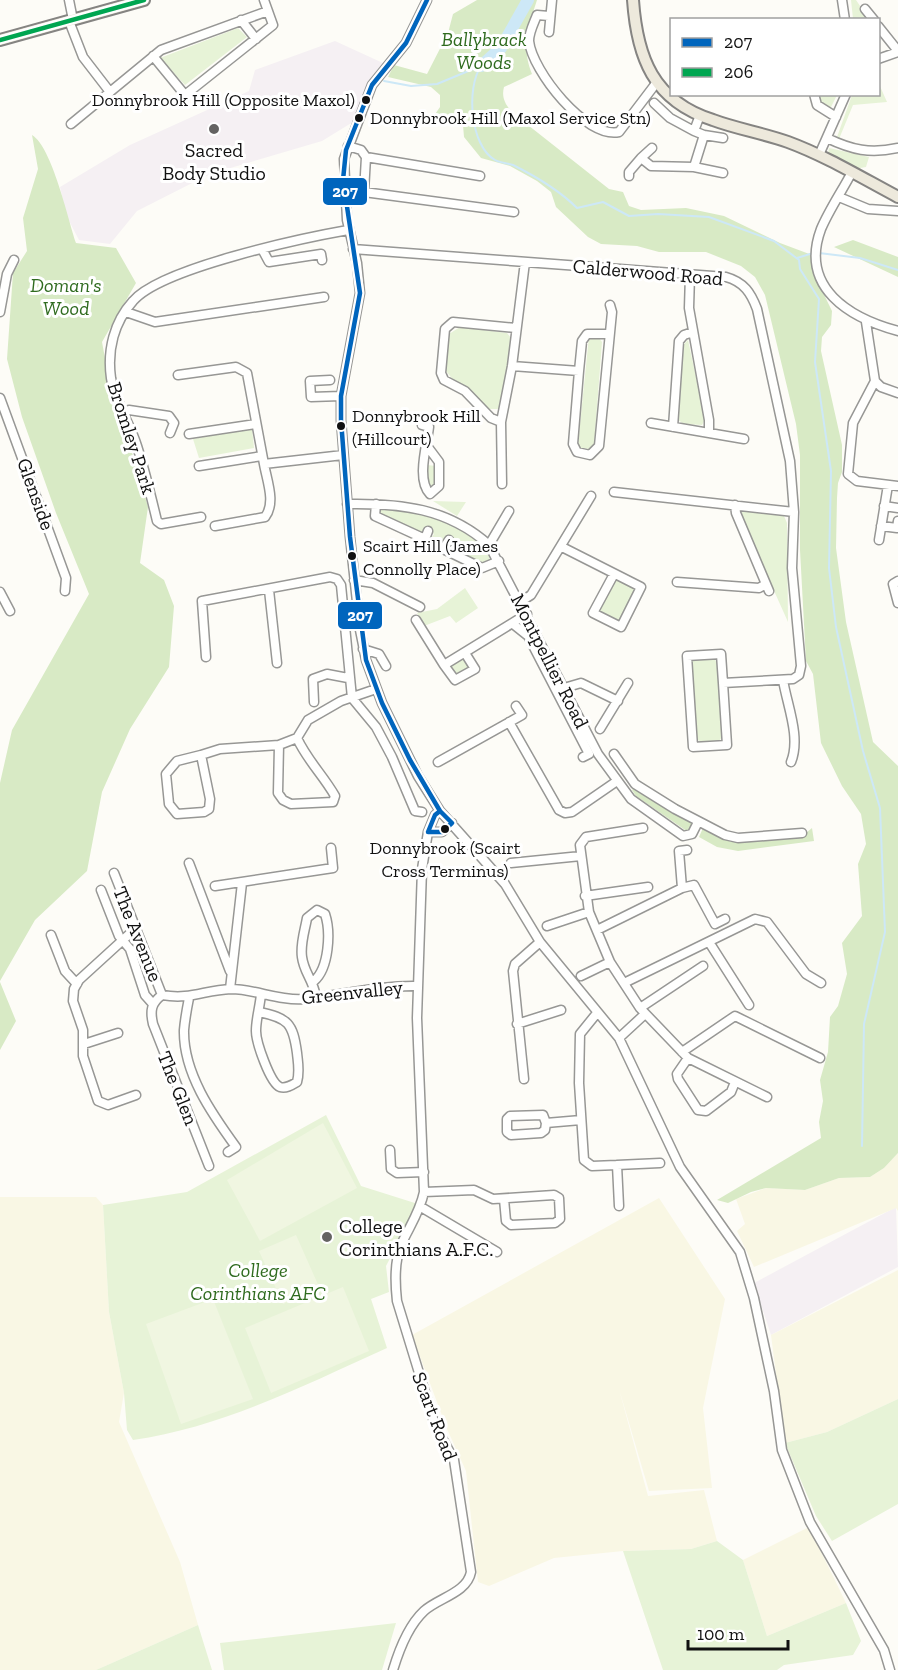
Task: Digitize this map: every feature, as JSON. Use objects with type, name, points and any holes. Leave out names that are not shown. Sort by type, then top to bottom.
[{"type":"main road","points":[[0,40],[144,0]]},
{"type":"main road","points":[[633,0],[638,44],[643,60],[657,82],[670,95]]},
{"type":"main road","points":[[671,96],[700,115],[787,141],[819,155],[898,197]]},
{"type":"street","points":[[69,0],[71,20],[83,57],[110,92]]},
{"type":"street","points":[[153,56],[185,95],[273,25],[264,0]]},
{"type":"street","points":[[427,0],[406,43],[372,85],[348,146],[343,180],[348,230],[360,293],[341,396],[347,504],[363,649],[376,689],[410,760],[440,810],[505,884],[540,942],[619,1038],[680,1167],[740,1252],[754,1298],[774,1391],[782,1450],[810,1522],[884,1650],[890,1670]]},
{"type":"street","points":[[549,32],[552,0]]},
{"type":"street","points":[[842,0],[845,18]]},
{"type":"street","points":[[865,9],[872,18]]},
{"type":"street","points":[[70,124],[161,50],[268,11]]},
{"type":"street","points":[[549,16],[537,15],[529,39],[531,49],[542,71],[566,105],[582,119],[613,134],[619,132],[657,82]]},
{"type":"street","points":[[241,20],[256,39]]},
{"type":"street","points":[[880,27],[898,52],[880,59]]},
{"type":"street","points":[[815,96],[817,105],[836,117]]},
{"type":"street","points":[[819,155],[845,96]]},
{"type":"street","points":[[654,103],[670,118],[694,132],[723,138]]},
{"type":"street","points":[[694,132],[700,115]]},
{"type":"street","points":[[694,167],[704,135]]},
{"type":"street","points":[[826,138],[850,149],[870,153],[898,148]]},
{"type":"street","points":[[348,146],[361,150],[366,158],[364,192],[514,212]]},
{"type":"street","points":[[629,176],[629,172],[652,148]]},
{"type":"street","points":[[366,158],[480,176]]},
{"type":"street","points":[[641,158],[651,166],[694,167],[723,173]]},
{"type":"street","points":[[852,172],[822,227],[817,255],[821,279],[840,305],[866,322],[898,330]]},
{"type":"street","points":[[839,197],[868,209],[898,211]]},
{"type":"street","name":"Bromley Park","points":[[201,517],[161,524],[157,522],[137,445],[115,394],[109,360],[111,342],[126,312],[134,300],[158,282],[180,273],[262,249],[348,230]]},
{"type":"street","points":[[262,249],[269,262],[321,254],[322,260]]},
{"type":"street","name":"Calderwood Road","points":[[353,249],[690,274],[735,280],[751,295],[763,332],[790,461],[794,512],[792,568],[801,666],[799,675],[793,679],[783,680]]},
{"type":"street","points":[[0,312],[7,274],[14,260]]},
{"type":"street","points":[[502,484],[501,422],[512,366],[525,262]]},
{"type":"street","points":[[690,274],[689,308],[709,420],[709,433]]},
{"type":"street","points":[[126,312],[155,322],[324,297]]},
{"type":"street","points":[[609,334],[587,334],[582,341],[573,444],[577,452],[590,455],[599,446],[612,312],[610,305]]},
{"type":"street","points":[[501,422],[491,418],[465,391],[444,380],[441,373],[446,329],[453,322],[516,328]]},
{"type":"street","points":[[866,322],[875,381],[853,423],[848,474],[857,482],[898,486]]},
{"type":"street","points":[[673,427],[679,341],[684,335],[693,332]]},
{"type":"street","points":[[512,366],[579,370]]},
{"type":"street","points":[[178,375],[236,367],[247,372],[271,503],[270,511],[265,518],[215,526]]},
{"type":"street","points":[[330,380],[310,381],[311,397],[341,396]]},
{"type":"street","points":[[875,381],[881,387],[898,393]]},
{"type":"street","name":"Glenside","points":[[0,398],[66,578],[65,591]]},
{"type":"street","points":[[123,412],[129,410],[169,416],[174,423],[170,433]]},
{"type":"street","points":[[651,423],[744,439]]},
{"type":"street","points":[[189,434],[256,424]]},
{"type":"street","points":[[422,425],[429,427],[423,483],[429,494],[427,509]]},
{"type":"street","points":[[427,446],[439,462],[439,486],[429,494]]},
{"type":"street","points":[[199,466],[344,455]]},
{"type":"street","points":[[879,540],[888,485]]},
{"type":"street","points":[[614,492],[794,512]]},
{"type":"street","points":[[520,602],[531,595],[562,548],[591,496]]},
{"type":"street","name":"Montpellier Road","points":[[347,504],[376,504],[427,509],[475,532],[489,544],[598,754],[617,782],[631,799],[685,837],[692,834],[698,822]]},
{"type":"street","points":[[376,504],[375,516],[424,539],[428,531]]},
{"type":"street","points":[[677,582],[767,587],[735,513],[735,505]]},
{"type":"street","points":[[884,506],[898,508]]},
{"type":"street","points":[[489,544],[509,512]]},
{"type":"street","points":[[881,526],[897,528],[898,521]]},
{"type":"street","points":[[448,540],[443,549],[482,568],[499,561]]},
{"type":"street","points":[[562,548],[614,574],[641,588],[621,627],[594,614],[614,574]]},
{"type":"street","points":[[206,657],[202,601],[330,577],[338,579],[341,585],[350,656],[348,678],[352,698],[376,727],[409,793],[415,811],[422,812]]},
{"type":"street","points":[[354,580],[373,583],[420,607]]},
{"type":"street","points":[[898,581],[893,584],[893,589],[898,603]]},
{"type":"street","points":[[269,590],[277,663]]},
{"type":"street","points":[[0,592],[10,611]]},
{"type":"street","points":[[444,665],[527,614]]},
{"type":"street","points":[[416,620],[455,680],[474,669],[465,653]]},
{"type":"street","points":[[513,624],[528,636],[589,754],[584,757]]},
{"type":"street","points":[[363,649],[379,654],[386,666]]},
{"type":"street","points":[[721,654],[723,683],[727,745],[693,747],[687,656],[721,654]]},
{"type":"street","points":[[315,702],[313,680],[327,674],[348,678]]},
{"type":"street","points":[[723,683],[783,680],[790,704],[794,754],[790,762]]},
{"type":"street","points":[[600,729],[628,682]]},
{"type":"street","points":[[564,688],[581,683],[618,701]]},
{"type":"street","points":[[201,755],[210,799],[209,809],[204,812],[177,814],[169,804],[166,774],[177,761],[220,749],[279,745],[297,738],[308,720],[376,689]]},
{"type":"street","points":[[438,762],[522,715],[516,706]]},
{"type":"street","points":[[509,722],[559,810],[565,813],[572,812],[617,782]]},
{"type":"street","points":[[279,745],[278,793],[283,800],[291,804],[333,802],[334,796],[319,768],[305,756],[297,738]]},
{"type":"street","points":[[614,754],[635,784],[724,835],[738,838],[802,833]]},
{"type":"street","name":"Scart Road","points":[[393,1670],[418,1618],[432,1604],[463,1587],[471,1572],[454,1460],[435,1425],[397,1301],[396,1271],[399,1252],[421,1207],[424,1192],[417,1018],[422,869],[428,832],[435,815],[440,810]]},
{"type":"street","points":[[428,832],[442,832],[452,823]]},
{"type":"street","points":[[643,828],[586,837],[581,840],[585,896],[589,912],[610,962],[642,1011],[685,1055],[767,1097]]},
{"type":"street","points":[[215,886],[333,868],[331,848]]},
{"type":"street","points":[[682,888],[679,851],[687,850]]},
{"type":"street","points":[[511,863],[581,856]]},
{"type":"street","points":[[189,863],[230,971]]},
{"type":"street","name":"The Avenue","points":[[114,873],[162,994]]},
{"type":"street","points":[[230,989],[230,971],[242,883]]},
{"type":"street","points":[[597,930],[682,888],[694,885],[715,924],[726,920]]},
{"type":"street","points":[[585,896],[648,887]]},
{"type":"street","name":"The Glen","points":[[101,890],[122,940],[129,949],[145,995],[152,1006],[153,1024],[209,1166]]},
{"type":"street","points":[[314,981],[320,974],[328,938],[325,914],[317,910],[307,918],[302,948],[306,973],[314,981],[316,997]]},
{"type":"street","points":[[547,926],[589,912]]},
{"type":"street","points":[[624,983],[755,919],[767,922],[806,975],[820,983]]},
{"type":"street","points":[[136,928],[76,984],[74,1000],[83,1029],[83,1056],[98,1101],[108,1105],[136,1095]]},
{"type":"street","points":[[51,935],[65,971],[76,984]]},
{"type":"street","points":[[524,1079],[513,971],[515,964],[540,942]]},
{"type":"street","points":[[708,942],[749,1005]]},
{"type":"street","points":[[581,976],[610,962]]},
{"type":"street","points":[[619,1038],[642,1011],[703,966]]},
{"type":"street","name":"Greenvalley","points":[[162,994],[189,998],[230,989],[302,999],[346,994],[379,987],[418,986]]},
{"type":"street","points":[[152,1006],[162,994]]},
{"type":"street","points":[[259,1012],[278,1016],[295,1034],[300,1075],[297,1082],[288,1087],[280,1087],[273,1082],[264,1061],[256,1031],[261,994]]},
{"type":"street","points":[[189,998],[184,1030],[186,1049],[210,1111],[236,1147],[228,1152]]},
{"type":"street","points":[[517,1024],[561,1010]]},
{"type":"street","points":[[597,1013],[580,1034],[584,1160],[592,1166],[660,1163]]},
{"type":"street","points":[[735,1082],[731,1092],[706,1111],[698,1110],[677,1074],[685,1055],[735,1016],[820,1058]]},
{"type":"street","points":[[84,1044],[118,1033]]},
{"type":"street","points":[[543,1114],[546,1123],[545,1130],[540,1133],[511,1135],[507,1132],[507,1119],[510,1116],[543,1114]]},
{"type":"street","points":[[546,1123],[581,1120]]},
{"type":"street","points":[[390,1150],[391,1169],[397,1173],[424,1172]]},
{"type":"street","points":[[617,1165],[620,1206]]},
{"type":"street","points":[[424,1192],[474,1190],[493,1199],[504,1198],[554,1195],[560,1198],[560,1219],[555,1223],[511,1225],[506,1221],[504,1198]]},
{"type":"street","points":[[421,1207],[497,1252]]},
{"type":"shaded area","points":[[335,41],[383,63],[368,81],[353,122],[322,141],[210,174],[137,211],[110,244],[79,240],[66,215],[60,187],[130,145],[249,91],[255,70]]},
{"type":"shaded area","points":[[898,1153],[898,1211],[896,1208],[754,1267],[737,1231],[745,1224],[736,1199],[766,1188],[805,1190],[839,1178],[870,1177],[884,1168]]},
{"type":"shaded area","points":[[0,1197],[96,1197],[103,1205],[109,1312],[124,1393],[119,1422],[180,1562],[198,1625],[96,1670],[0,1670]]},
{"type":"shaded area","points":[[659,1198],[725,1299],[703,1408],[712,1488],[649,1491],[619,1389],[648,1496],[704,1490],[717,1541],[691,1549],[623,1551],[554,1558],[489,1586],[478,1582],[466,1471],[447,1429],[412,1335]]},
{"type":"shaded area","points":[[896,1207],[898,1267],[771,1335],[754,1283]]},
{"type":"shaded area","points":[[898,1270],[898,1399],[827,1432],[785,1443],[771,1335]]},
{"type":"shaded area","points":[[809,1527],[846,1603],[767,1636],[743,1560]]},
{"type":"green space","name":"Ballybrack Woods","points":[[477,0],[537,0],[526,46],[532,74],[504,87],[505,102],[514,114],[609,189],[623,192],[629,206],[641,210],[686,208],[724,216],[780,243],[812,255],[812,270],[832,311],[831,325],[822,337],[821,351],[842,445],[842,472],[838,483],[837,498],[836,548],[846,622],[873,742],[898,766],[898,1153],[884,1168],[870,1177],[839,1178],[805,1190],[766,1188],[728,1203],[717,1200],[821,1138],[819,1122],[823,1101],[820,1080],[828,1052],[830,1017],[838,1006],[847,974],[842,943],[862,916],[858,864],[866,844],[861,814],[842,786],[821,743],[813,674],[806,661],[800,550],[800,455],[796,424],[765,295],[755,277],[741,266],[706,252],[659,252],[637,246],[601,244],[588,237],[556,207],[551,192],[537,181],[510,166],[481,158],[464,137],[463,125],[458,119],[431,120],[440,107],[440,95],[431,87],[388,77],[394,65],[427,74],[448,33],[453,14]]},
{"type":"green space","points":[[851,0],[856,0],[868,18],[853,18]]},
{"type":"green space","points":[[238,28],[247,37],[185,85],[160,58]]},
{"type":"green space","points":[[880,86],[887,102],[853,105],[839,139],[837,137],[852,96],[880,96]]},
{"type":"green space","points":[[817,96],[836,96],[830,109],[821,104]]},
{"type":"green space","name":"Doman's Wood","points":[[32,135],[39,142],[53,168],[76,243],[116,248],[136,283],[102,342],[112,396],[128,439],[148,507],[140,563],[164,580],[174,606],[169,667],[130,729],[102,792],[87,871],[35,920],[0,981],[0,783],[12,730],[89,594],[56,513],[22,417],[7,359],[13,273],[27,251],[23,218],[38,169]]},
{"type":"green space","points":[[829,148],[869,157],[866,167],[855,169],[828,154]]},
{"type":"green space","points":[[853,240],[898,257],[898,277],[834,247]]},
{"type":"green space","points":[[460,327],[507,333],[511,338],[501,409],[489,409],[460,386],[446,371],[449,334]]},
{"type":"green space","points":[[589,336],[599,338],[602,342],[594,446],[589,449],[581,448],[578,444]]},
{"type":"green space","points":[[688,340],[705,419],[702,425],[684,424],[678,420],[681,347]]},
{"type":"green space","points":[[252,428],[254,448],[199,458],[193,439]]},
{"type":"green space","points":[[427,465],[436,466],[436,485],[430,489],[426,485]]},
{"type":"green space","points":[[433,501],[465,502],[466,502],[457,516]]},
{"type":"green space","points":[[379,509],[413,510],[437,518],[480,544],[490,560],[483,565],[451,549],[452,543],[444,539],[438,549],[427,544],[434,534],[426,530],[422,535],[380,516]]},
{"type":"green space","points":[[743,511],[784,516],[787,523],[788,622],[740,515]]},
{"type":"green space","points":[[616,578],[636,589],[621,619],[617,621],[600,612],[599,608]]},
{"type":"green space","points":[[465,588],[478,608],[456,623],[450,616],[424,626],[417,613],[437,609]]},
{"type":"green space","points":[[713,657],[717,663],[722,737],[719,741],[702,743],[697,739],[690,659]]},
{"type":"green space","points":[[463,659],[469,667],[455,675],[450,665]]},
{"type":"green space","points":[[634,788],[696,825],[688,832],[636,796],[632,790]]},
{"type":"green space","points":[[703,828],[731,842],[740,842],[801,837],[812,828],[814,841],[738,851],[717,847],[699,837]]},
{"type":"green space","points":[[0,982],[16,1021],[0,1050]]},
{"type":"green space","name":"College Corinthians AFC","points":[[326,1115],[361,1186],[418,1204],[386,1266],[389,1292],[371,1299],[387,1348],[294,1390],[231,1415],[166,1434],[133,1440],[127,1430],[124,1393],[109,1312],[103,1205],[187,1192]]},
{"type":"green space","points":[[323,1123],[357,1188],[260,1241],[227,1180]]},
{"type":"green space","points":[[296,1235],[320,1289],[283,1304],[259,1251]]},
{"type":"green space","points":[[343,1287],[369,1351],[271,1393],[245,1328]]},
{"type":"green space","points":[[213,1299],[253,1399],[181,1424],[146,1324]]},
{"type":"green space","points":[[898,1399],[898,1504],[832,1541],[816,1516],[785,1443],[827,1432]]},
{"type":"green space","points":[[717,1541],[743,1560],[767,1636],[846,1603],[861,1641],[853,1655],[784,1665],[777,1670],[663,1670],[623,1551],[691,1549]]},
{"type":"green space","points":[[396,1623],[382,1670],[224,1670],[220,1643]]},
{"type":"green space","points":[[198,1625],[212,1670],[96,1670]]},
{"type":"waterway","points":[[481,66],[501,48],[528,0]]},
{"type":"waterway","points":[[481,66],[473,88],[473,116],[480,142],[495,160],[513,165],[539,179],[563,195],[577,208],[603,202],[629,216],[658,214],[709,217],[774,241],[799,260],[800,269],[819,299],[815,362],[831,471],[829,568],[836,627],[863,751],[880,808],[885,932],[864,1024],[862,1146]]},
{"type":"waterway","points":[[384,81],[411,86],[437,84],[478,67]]},
{"type":"waterway","points":[[797,258],[813,253]]},
{"type":"waterway","points":[[819,253],[860,258],[898,270]]},
{"type":"transit line","name":"206","points":[[0,40],[144,0]]},
{"type":"transit line","name":"207","points":[[427,0],[406,43],[372,85],[346,150],[343,180],[360,293],[341,396],[341,420],[350,537],[366,660],[382,703],[410,760],[440,811]]},
{"type":"transit line","name":"207","points":[[440,811],[452,823],[442,832],[428,832],[435,815],[440,811]]},
{"type":"place","name":"Donnybrook Hill (Opposite Maxol)","points":[[366,100]]},
{"type":"place","name":"Donnybrook Hill (Maxol Service Stn)","points":[[359,118]]},
{"type":"place","name":"Sacred Body Studio","points":[[214,129]]},
{"type":"place","name":"Donnybrook Hill (Hillcourt)","points":[[341,426]]},
{"type":"place","name":"Scairt Hill (James Connolly Place)","points":[[352,556]]},
{"type":"place","name":"Donnybrook (Scairt Cross Terminus)","points":[[445,829]]},
{"type":"place","name":"College Corinthians A.F.C.","points":[[327,1237]]}]
